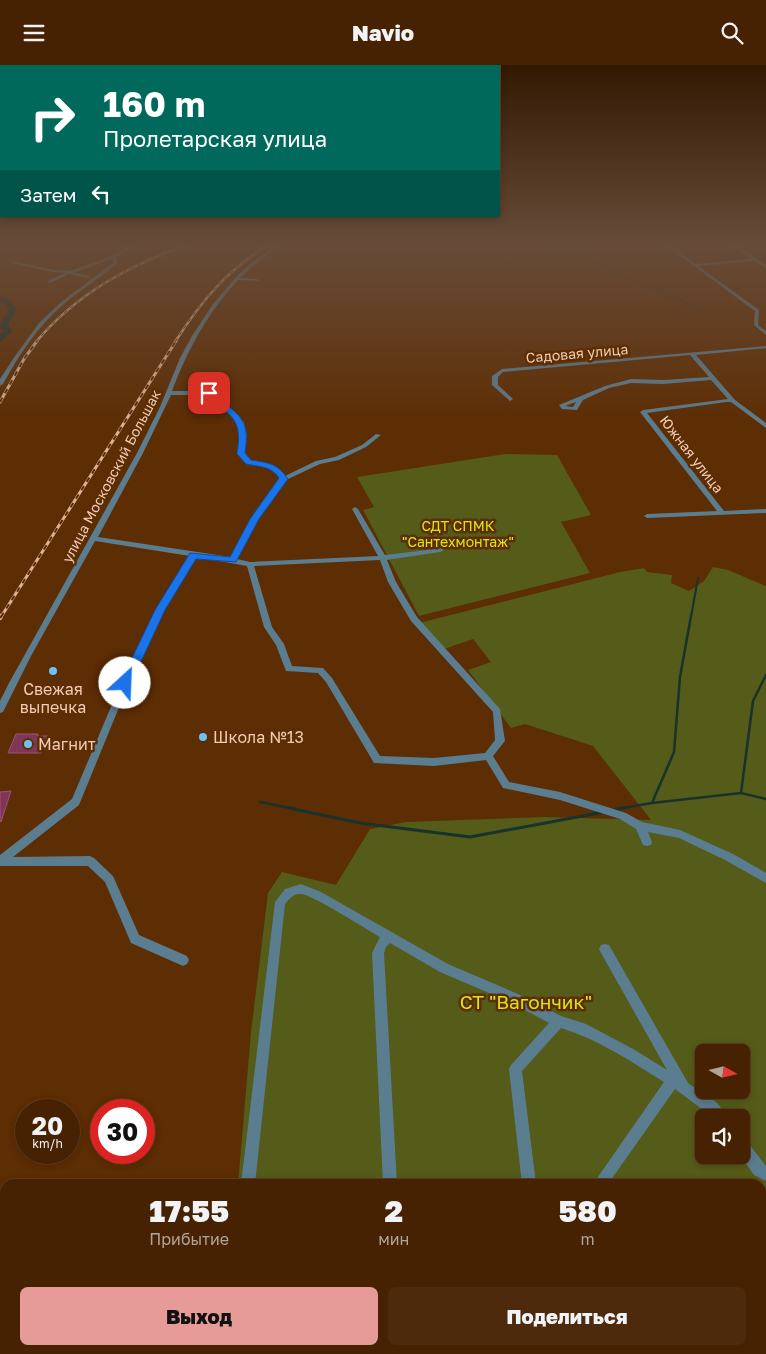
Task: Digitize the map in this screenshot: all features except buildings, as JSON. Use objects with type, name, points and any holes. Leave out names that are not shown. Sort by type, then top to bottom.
[{"type":"street","points":[[0,384],[24,343],[62,304]]},
{"type":"street","name":"улица Московский Большак","points":[[0,710],[14,680],[94,539],[150,435],[185,352],[202,323],[217,304]]},
{"type":"street","points":[[747,304],[756,311],[756,325],[766,334]]},
{"type":"street","name":"Садовая улица","points":[[510,399],[495,385],[495,377],[502,371],[766,347]]},
{"type":"street","points":[[692,354],[729,399],[766,426]]},
{"type":"street","name":"Садовая улица","points":[[581,399],[607,387],[631,381],[663,382],[712,378]]},
{"type":"street","points":[[169,393],[209,393],[241,422],[244,435],[241,454],[249,463],[266,465],[277,469],[284,479]]},
{"type":"street","name":"Южная улица","points":[[721,512],[643,412],[729,399]]},
{"type":"street","points":[[757,418],[766,417]]},
{"type":"street","points":[[233,560],[255,519],[284,479],[318,462],[337,459],[364,446],[378,435]]},
{"type":"street","points":[[250,564],[268,627],[280,644],[289,669],[320,670],[329,680],[378,760],[434,762],[488,755],[500,741],[497,711],[414,619],[392,582],[383,558],[355,509]]},
{"type":"street","points":[[647,516],[766,511]]},
{"type":"street","points":[[94,539],[250,564],[383,558],[440,550]]},
{"type":"street","points":[[1,862],[76,802],[129,675],[160,610],[193,555]]},
{"type":"street","points":[[488,755],[506,785],[569,799],[623,816],[640,826],[680,833],[730,857],[766,878]]},
{"type":"street","points":[[640,826],[647,842]]},
{"type":"street","points":[[1,862],[90,861],[109,879],[135,939],[183,960]]},
{"type":"street","points":[[249,1179],[280,902],[289,892],[301,889],[317,895],[444,968],[514,998],[559,1021],[582,1028],[678,1084],[713,1109]]},
{"type":"street","points":[[388,937],[382,943],[378,953],[390,1179]]},
{"type":"street","points":[[605,949],[678,1084]]},
{"type":"street","points":[[528,1179],[515,1069],[559,1021]]},
{"type":"street","points":[[604,1179],[678,1084]]},
{"type":"street","points":[[750,1158],[759,1170],[766,1174]]},
{"type":"green space","name":"СДТ СПМК \"Сантехмонтаж\"","points":[[505,454],[557,455],[591,515],[561,522],[590,573],[419,616],[363,510],[374,507],[357,477]]},
{"type":"green space","name":"СТ \"Вагончик\"","points":[[713,567],[728,570],[766,586],[766,1179],[238,1179],[251,1032],[268,893],[282,872],[336,885],[370,829],[406,822],[544,817],[651,820],[593,746],[525,724],[511,728],[468,670],[491,662],[473,639],[444,649],[419,623],[620,572],[644,568],[647,572],[672,575],[671,583],[689,591],[704,581]]},
{"type":"waterway","points":[[0,339],[9,331],[3,326],[13,309],[10,304]]},
{"type":"waterway","points":[[688,304],[694,307]]},
{"type":"waterway","points":[[691,617],[698,578]]},
{"type":"waterway","points":[[652,803],[674,752],[680,677],[691,616]]},
{"type":"waterway","points":[[741,793],[753,701],[766,675]]},
{"type":"waterway","points":[[652,803],[741,793]]},
{"type":"waterway","points":[[741,793],[766,799]]},
{"type":"waterway","points":[[260,802],[295,809]]},
{"type":"waterway","points":[[617,809],[652,803]]},
{"type":"waterway","points":[[289,808],[360,823],[470,837],[604,812]]},
{"type":"waterway","points":[[614,810],[624,808]]},
{"type":"railway","points":[[36,342],[75,304]]},
{"type":"railway","points":[[175,342],[202,304]]},
{"type":"railway","points":[[0,402],[24,359],[37,341]]},
{"type":"railway","points":[[1,617],[176,341]]},
{"type":"place","name":"Свежая выпечка","points":[[53,671]]},
{"type":"place","name":"Школа №13","points":[[203,737]]},
{"type":"place","name":"Магнит","points":[[28,744]]},
{"type":"route","points":[[125,683],[160,610],[193,555],[233,560],[255,519],[284,479],[277,469],[266,465],[249,463],[241,454],[244,435],[241,422],[209,393]]}]
